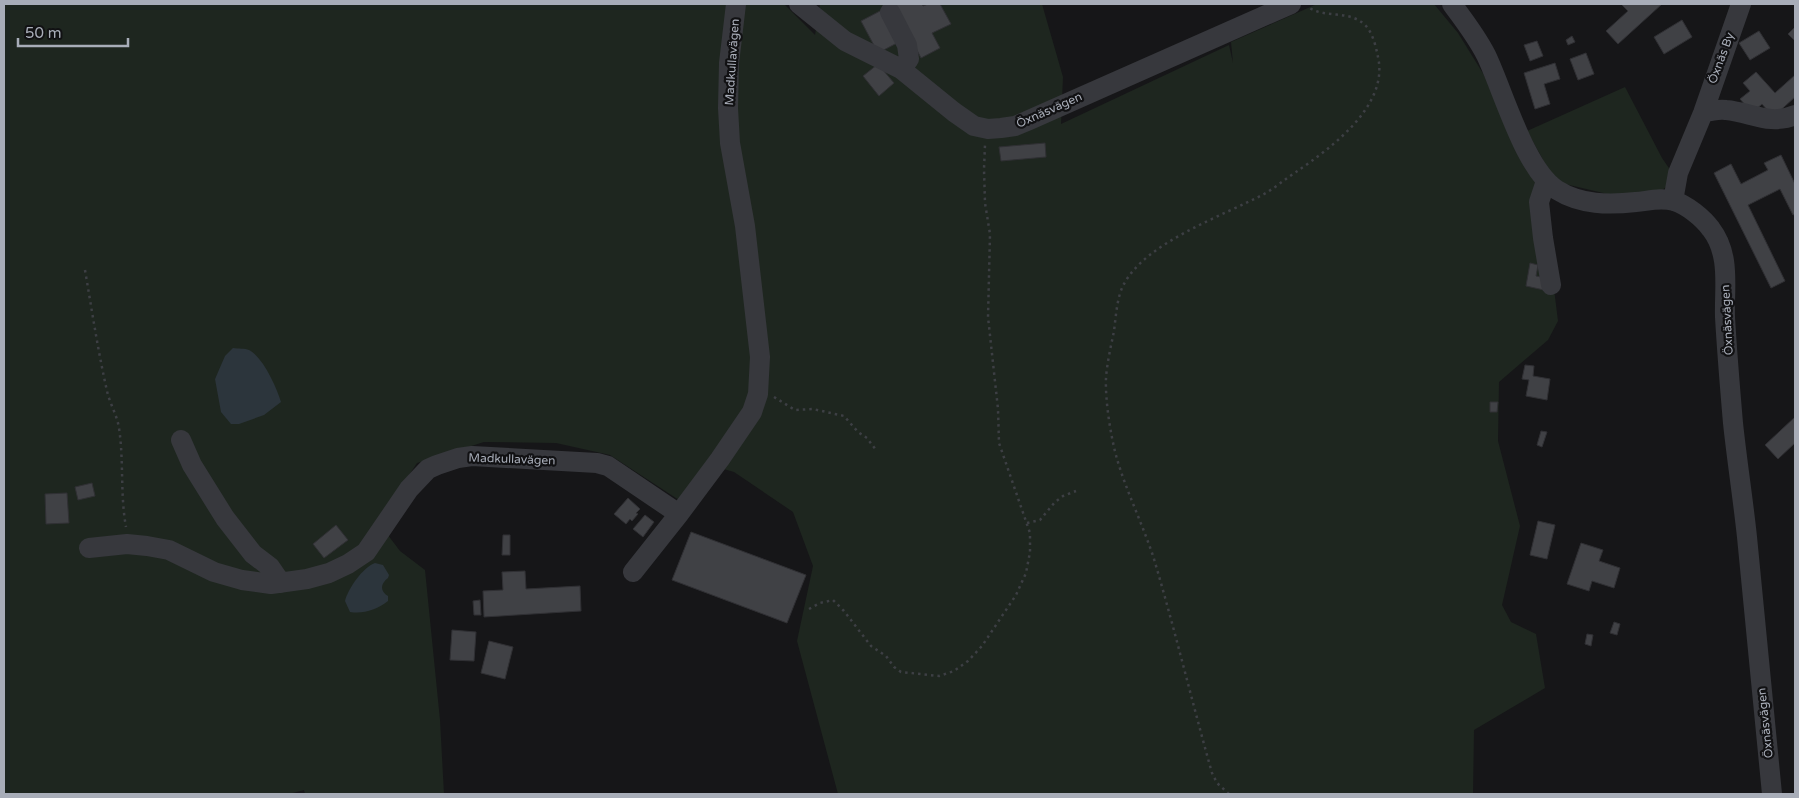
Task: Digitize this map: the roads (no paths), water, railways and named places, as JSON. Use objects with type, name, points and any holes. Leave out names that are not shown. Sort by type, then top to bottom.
[{"type":"street","name":"Madkullavägen","points":[[633,572],[679,514],[752,412],[758,394],[760,357],[744,226],[730,143],[728,108],[729,63],[736,4]]},
{"type":"street","name":"Öxnäsvägen","points":[[799,4],[845,41],[901,69],[960,117],[974,126],[988,129],[1008,127],[1027,121],[1291,4]]},
{"type":"street","name":"Öxnäsvägen","points":[[1452,4],[1479,42],[1501,88],[1527,152],[1546,181],[1557,190],[1590,202],[1609,204],[1660,199],[1686,206],[1710,228],[1722,250],[1725,265],[1725,316],[1733,421],[1772,794]]},
{"type":"street","name":"Öxnäs By","points":[[1673,201],[1678,174],[1703,113],[1740,4]]},
{"type":"street","points":[[890,12],[907,45],[909,59],[901,69]]},
{"type":"street","points":[[1703,113],[1728,110],[1770,120],[1795,115]]},
{"type":"street","points":[[1546,181],[1539,202],[1551,284]]},
{"type":"street","points":[[181,440],[192,465],[224,518],[253,554],[270,567],[281,583]]},
{"type":"street","name":"Madkullavägen","points":[[89,548],[127,544],[169,550],[214,572],[242,580],[272,584],[329,574],[366,552],[418,479],[428,469],[458,458],[472,456],[597,463],[608,466],[679,514]]}]
